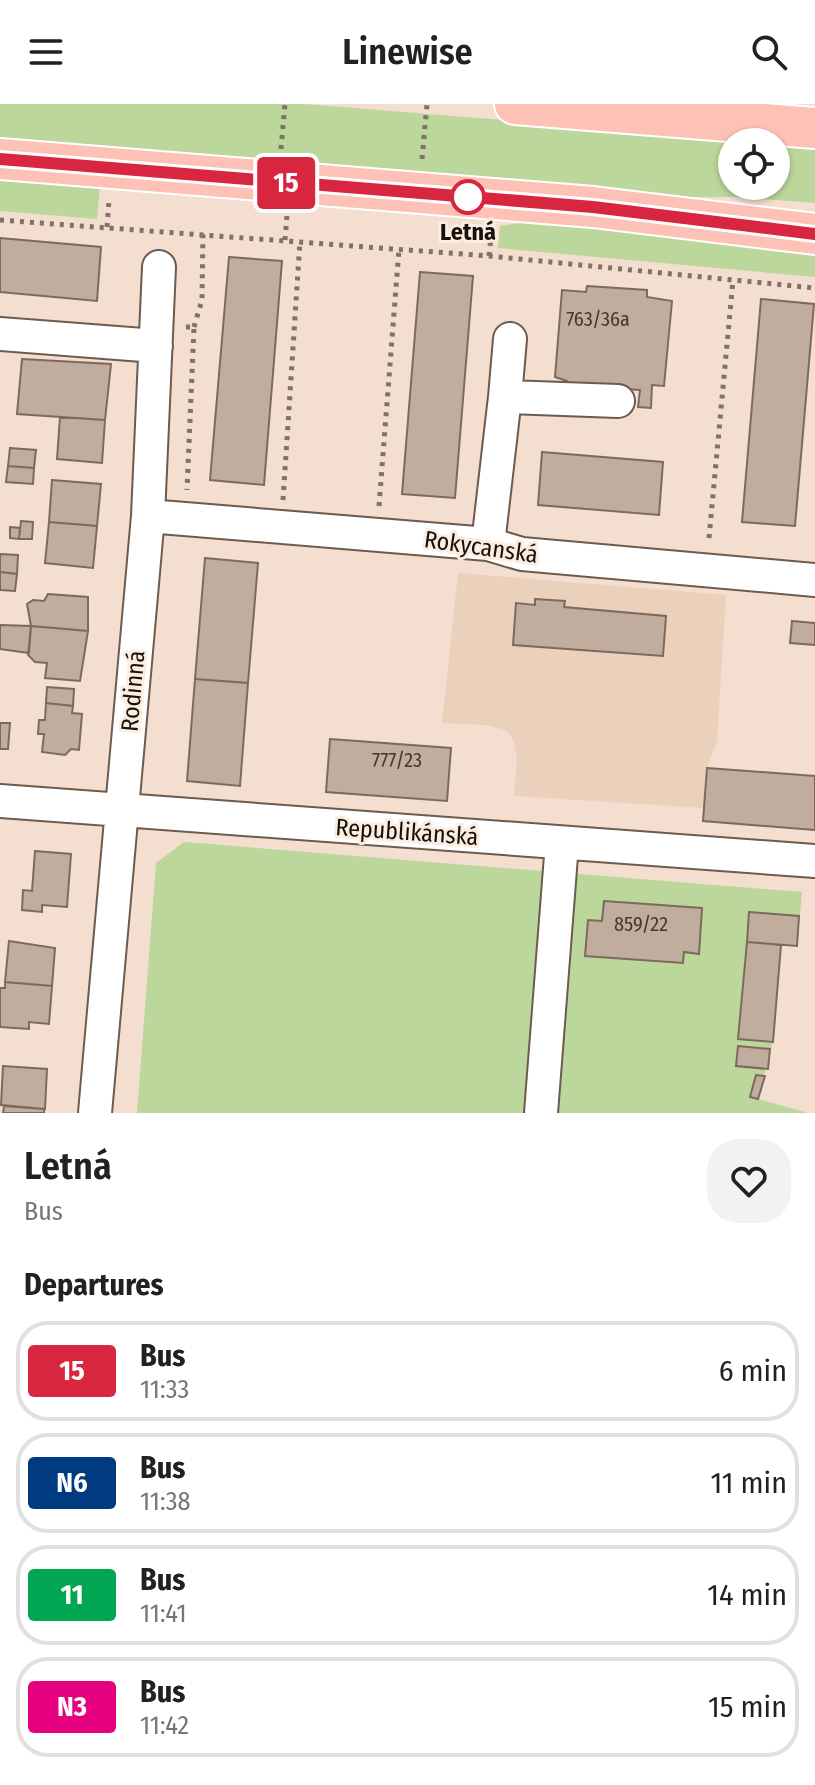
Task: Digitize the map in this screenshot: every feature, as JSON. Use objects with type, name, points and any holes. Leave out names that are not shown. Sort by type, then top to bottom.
[{"type":"main road","points":[[515,104],[815,128]]},
{"type":"main road","points":[[0,159],[282,196],[420,193],[593,207],[815,234]]},
{"type":"street","name":"Rodinná","points":[[95,1113],[148,516],[159,267]]},
{"type":"street","points":[[0,334],[156,346]]},
{"type":"street","points":[[488,544],[510,339]]},
{"type":"street","points":[[505,397],[618,401]]},
{"type":"street","name":"Rokycanská","points":[[148,516],[488,544],[522,554],[815,580]]},
{"type":"street","name":"Republikánská","points":[[0,801],[815,861]]},
{"type":"street","points":[[541,1113],[562,843]]},
{"type":"path","points":[[285,104],[282,196],[285,240]]},
{"type":"path","points":[[420,193],[427,104]]},
{"type":"path","points":[[0,220],[489,256],[815,288]]},
{"type":"path","points":[[194,327],[202,300],[203,233]]},
{"type":"path","points":[[485,235],[491,236],[489,256]]},
{"type":"path","points":[[283,507],[300,241]]},
{"type":"path","points":[[378,515],[399,249]]},
{"type":"path","points":[[709,538],[733,280]]},
{"type":"shaded area","points":[[458,573],[726,595],[717,742],[706,769],[704,808],[514,796],[517,758],[514,741],[506,730],[487,725],[442,723]]},
{"type":"green space","points":[[0,104],[304,104],[718,137],[718,197],[649,197],[497,179],[0,139]]},
{"type":"green space","points":[[790,143],[815,145],[815,203],[776,200],[790,200]]},
{"type":"green space","points":[[0,177],[100,185],[97,219],[0,211]]},
{"type":"green space","points":[[542,220],[815,250],[815,277],[498,248],[500,226]]},
{"type":"green space","points":[[184,842],[802,892],[797,946],[781,945],[773,1042],[758,1099],[808,1113],[137,1113],[156,863]]},
{"type":"building","points":[[0,238],[101,247],[97,301],[0,292]]},
{"type":"building","points":[[229,257],[282,261],[264,485],[210,480]]},
{"type":"building","points":[[420,272],[473,276],[455,498],[402,494]]},
{"type":"building","points":[[587,286],[647,290],[647,297],[672,301],[664,386],[652,385],[651,408],[638,407],[640,390],[579,386],[566,394],[567,381],[555,377],[562,290],[586,292]]},
{"type":"building","points":[[761,299],[814,304],[795,526],[742,522]]},
{"type":"building","points":[[22,359],[111,364],[105,420],[17,414]]},
{"type":"building","points":[[60,417],[105,420],[102,463],[57,459]]},
{"type":"building","points":[[10,448],[36,450],[34,468],[8,466]]},
{"type":"building","points":[[542,452],[663,462],[659,515],[538,505]]},
{"type":"building","points":[[8,466],[34,468],[33,484],[6,482]]},
{"type":"building","points":[[52,480],[101,484],[97,526],[49,522]]},
{"type":"building","points":[[21,521],[33,522],[32,539],[19,539]]},
{"type":"building","points":[[49,522],[97,526],[93,568],[45,563]]},
{"type":"building","points":[[10,527],[20,528],[19,539],[10,538]]},
{"type":"building","points":[[0,554],[18,555],[17,574],[0,572]]},
{"type":"building","points":[[205,558],[258,563],[248,683],[195,679]]},
{"type":"building","points":[[0,572],[17,574],[15,591],[0,590]]},
{"type":"building","points":[[48,594],[88,597],[88,631],[31,626],[27,604],[33,600],[44,601]]},
{"type":"building","points":[[535,599],[565,601],[564,607],[666,616],[663,656],[513,645],[516,603],[535,605]]},
{"type":"building","points":[[792,621],[815,623],[815,645],[790,643]]},
{"type":"building","points":[[0,625],[31,626],[29,653],[0,649]]},
{"type":"building","points":[[31,626],[88,631],[80,681],[45,678],[47,663],[35,662],[28,655]]},
{"type":"building","points":[[195,679],[248,683],[240,786],[187,781]]},
{"type":"building","points":[[47,687],[74,689],[73,706],[46,703]]},
{"type":"building","points":[[46,703],[73,706],[72,713],[82,714],[79,750],[71,749],[65,755],[42,752],[44,734],[38,734],[39,720],[45,720]]},
{"type":"building","points":[[0,723],[10,723],[8,749],[0,749]]},
{"type":"building","points":[[330,739],[451,748],[447,801],[326,792]]},
{"type":"building","points":[[707,768],[815,776],[815,830],[703,821]]},
{"type":"building","points":[[35,851],[71,854],[67,907],[42,905],[42,912],[22,910],[23,890],[32,891]]},
{"type":"building","points":[[604,901],[702,908],[699,954],[684,952],[683,963],[585,956],[588,920],[602,921]]},
{"type":"building","points":[[749,912],[799,916],[797,946],[747,942]]},
{"type":"building","points":[[9,941],[55,948],[52,986],[5,982]]},
{"type":"building","points":[[747,942],[781,945],[773,1042],[738,1039]]},
{"type":"building","points":[[5,982],[52,986],[49,1024],[29,1022],[29,1029],[0,1027],[0,988],[5,988]]},
{"type":"building","points":[[738,1046],[770,1049],[768,1069],[736,1066]]},
{"type":"building","points":[[3,1066],[47,1069],[45,1109],[1,1105]]},
{"type":"building","points":[[756,1075],[765,1076],[758,1099],[750,1097]]},
{"type":"building","points":[[4,1106],[44,1109],[44,1113],[3,1113]]},
{"type":"bus line","name":"15","points":[[0,159],[593,207],[815,234]]},
{"type":"place","name":"Letná","points":[[468,197]]}]
